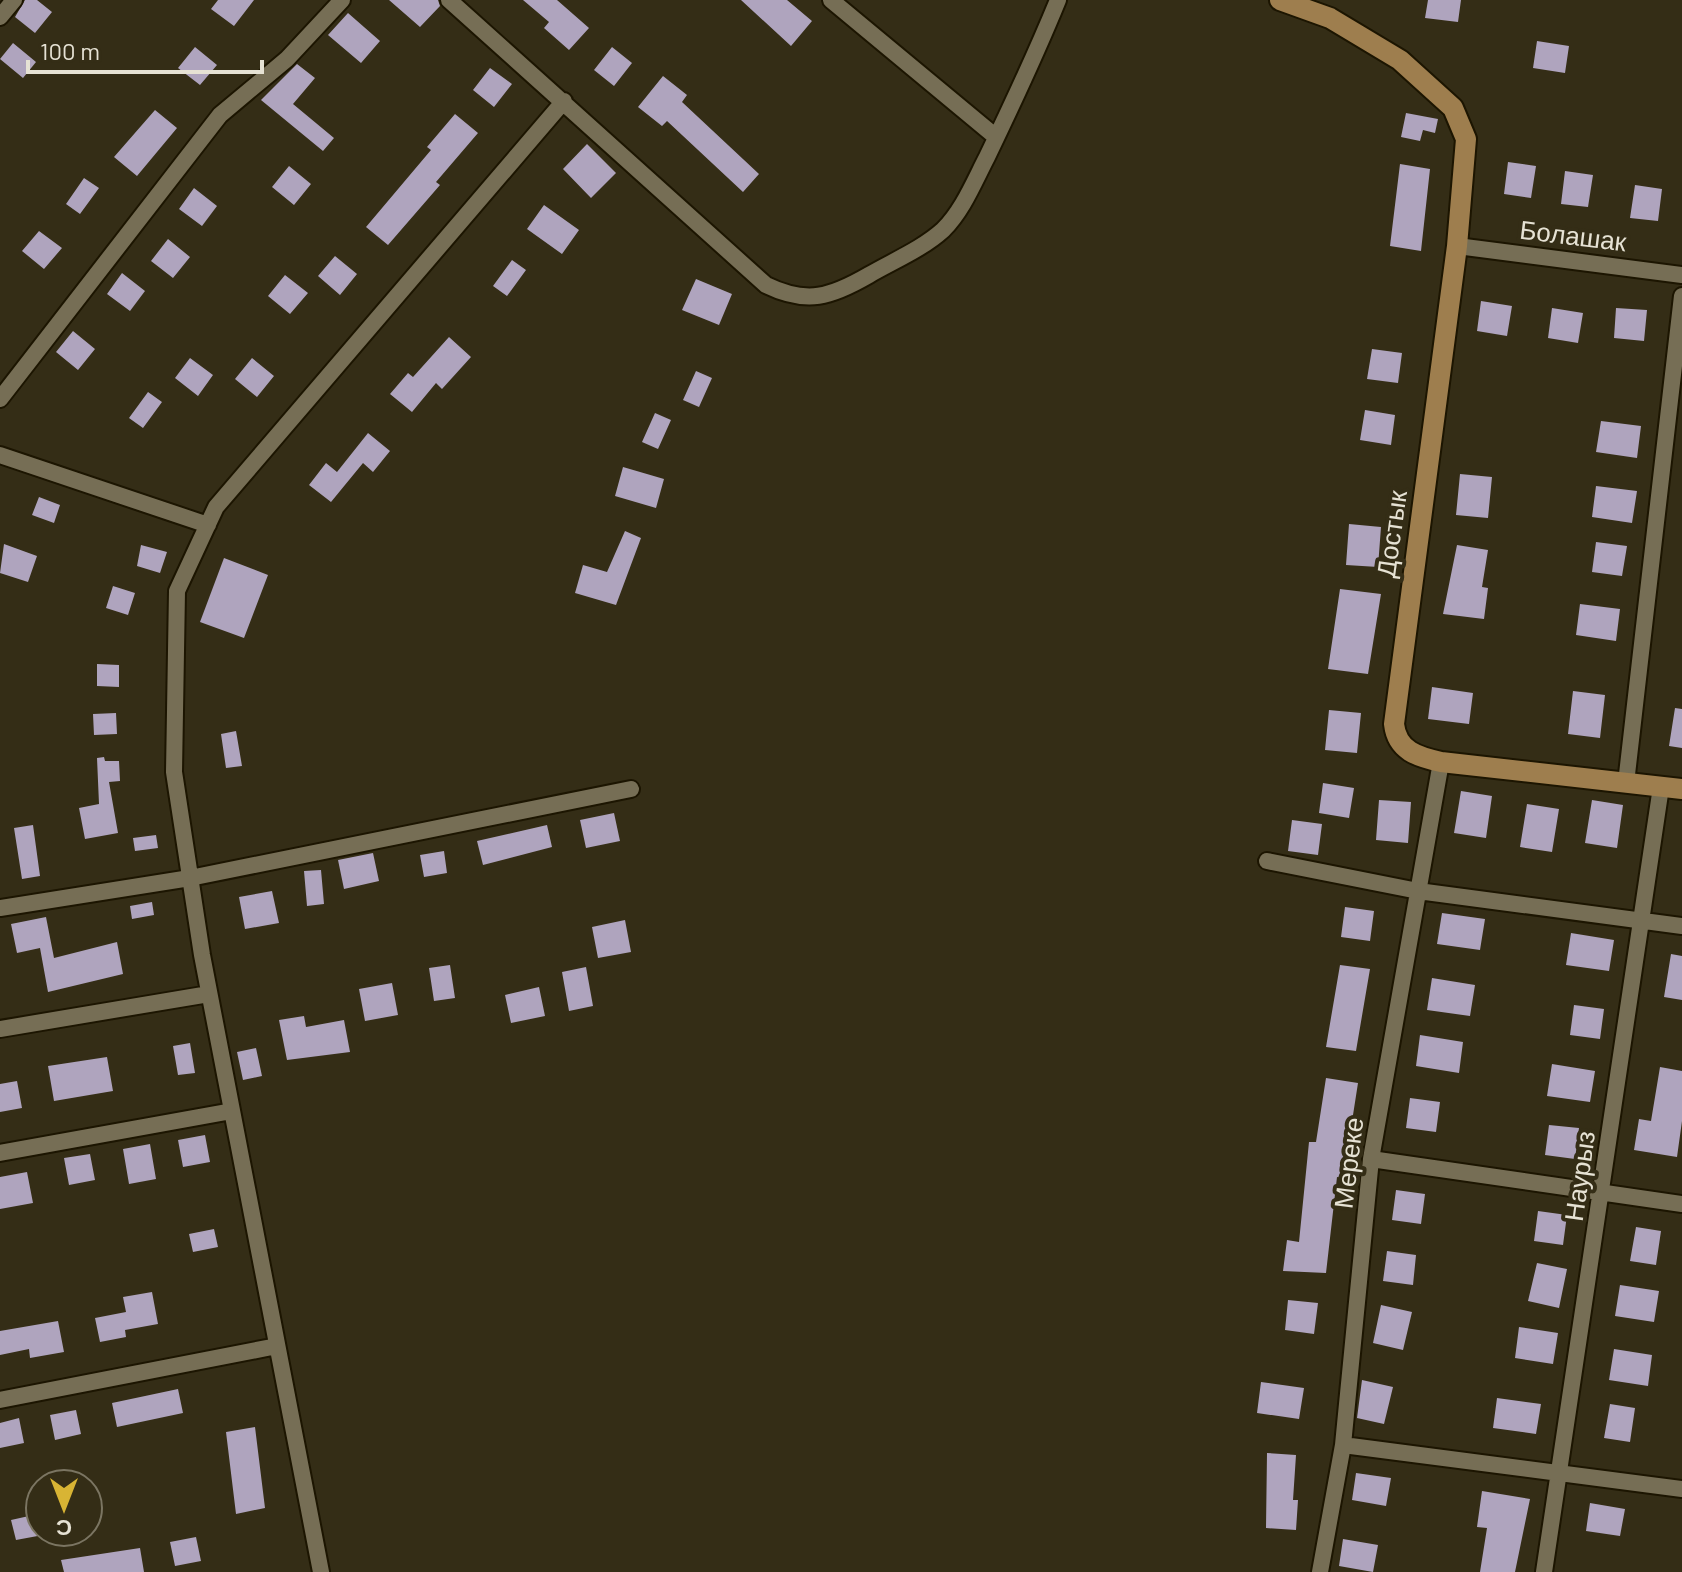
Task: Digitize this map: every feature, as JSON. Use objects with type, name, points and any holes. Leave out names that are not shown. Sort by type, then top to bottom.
[{"type":"street","points":[[0,17],[14,0]]},
{"type":"street","points":[[0,399],[220,115],[287,59],[342,0]]},
{"type":"street","points":[[449,0],[766,285],[788,296],[819,297],[842,290],[942,231],[960,209],[1030,69],[1058,0]]},
{"type":"street","points":[[831,0],[996,137]]},
{"type":"street","name":"Достык","points":[[1280,0],[1330,18],[1400,60],[1453,108],[1459,117],[1466,153],[1457,246],[1394,724],[1395,736],[1408,751],[1441,762],[1682,789]]},
{"type":"street","points":[[321,1572],[209,994],[174,772],[177,591],[216,507],[564,101]]},
{"type":"street","name":"Болашак","points":[[1457,246],[1682,275]]},
{"type":"street","points":[[1626,783],[1682,296]]},
{"type":"street","points":[[0,455],[208,525]]},
{"type":"street","name":"Мереке","points":[[1320,1572],[1343,1445],[1371,1159],[1441,762]]},
{"type":"street","name":"Наурыз","points":[[1544,1572],[1661,787]]},
{"type":"street","points":[[0,908],[190,878],[631,789]]},
{"type":"street","points":[[1267,861],[1418,891],[1682,926]]},
{"type":"street","points":[[0,1029],[209,994]]},
{"type":"street","points":[[0,1153],[232,1111]]},
{"type":"street","points":[[1371,1159],[1682,1204]]},
{"type":"street","points":[[0,1400],[277,1346]]},
{"type":"street","points":[[1343,1445],[1682,1489]]},
{"type":"building","points":[[25,0],[37,0],[52,12],[35,33],[15,17]]},
{"type":"building","points":[[218,0],[254,0],[234,26],[211,9]]},
{"type":"building","points":[[389,0],[438,0],[440,6],[420,27]]},
{"type":"building","points":[[523,0],[557,0],[589,28],[569,50],[544,28],[549,22]]},
{"type":"building","points":[[741,0],[787,0],[812,21],[791,46]]},
{"type":"building","points":[[1428,0],[1461,0],[1458,22],[1425,18]]},
{"type":"building","points":[[348,13],[380,41],[361,63],[328,35]]},
{"type":"building","points":[[1537,41],[1569,46],[1565,73],[1533,68]]},
{"type":"building","points":[[13,43],[36,62],[23,78],[0,59]]},
{"type":"building","points":[[195,47],[217,65],[200,85],[178,68]]},
{"type":"building","points":[[612,47],[632,63],[614,86],[594,70]]},
{"type":"building","points":[[297,64],[315,78],[293,104],[334,138],[323,151],[261,100]]},
{"type":"building","points":[[490,68],[512,84],[494,107],[473,90]]},
{"type":"building","points":[[663,76],[687,95],[682,102],[759,174],[743,192],[667,121],[662,126],[638,107]]},
{"type":"building","points":[[155,110],[177,128],[137,176],[114,157]]},
{"type":"building","points":[[1406,113],[1438,119],[1435,133],[1423,130],[1420,141],[1401,137]]},
{"type":"building","points":[[455,114],[478,133],[436,182],[440,185],[388,245],[366,227],[431,150],[427,147]]},
{"type":"building","points":[[587,144],[616,173],[591,198],[563,169]]},
{"type":"building","points":[[1508,162],[1536,166],[1531,198],[1504,194]]},
{"type":"building","points":[[1400,164],[1430,169],[1421,251],[1390,246]]},
{"type":"building","points":[[289,166],[311,184],[294,205],[272,187]]},
{"type":"building","points":[[1565,171],[1593,175],[1588,207],[1561,204]]},
{"type":"building","points":[[84,178],[99,188],[80,214],[66,204]]},
{"type":"building","points":[[1635,185],[1662,189],[1658,221],[1630,218]]},
{"type":"building","points":[[194,188],[217,206],[202,226],[179,209]]},
{"type":"building","points":[[544,205],[579,230],[562,254],[527,229]]},
{"type":"building","points":[[39,231],[62,248],[44,269],[22,251]]},
{"type":"building","points":[[168,239],[190,257],[173,278],[151,261]]},
{"type":"building","points":[[335,256],[357,274],[340,295],[318,276]]},
{"type":"building","points":[[512,260],[526,270],[507,296],[493,286]]},
{"type":"building","points":[[122,273],[145,291],[130,311],[107,294]]},
{"type":"building","points":[[285,275],[308,293],[290,314],[268,296]]},
{"type":"building","points":[[696,279],[732,294],[719,325],[682,310]]},
{"type":"building","points":[[1481,301],[1512,306],[1507,336],[1477,331]]},
{"type":"building","points":[[1552,308],[1583,313],[1578,343],[1548,338]]},
{"type":"building","points":[[1616,308],[1647,310],[1644,341],[1614,338]]},
{"type":"building","points":[[73,331],[95,349],[78,370],[56,352]]},
{"type":"building","points":[[449,337],[471,357],[442,389],[436,383],[412,412],[390,394],[408,373],[413,377]]},
{"type":"building","points":[[1372,349],[1402,353],[1398,383],[1367,379]]},
{"type":"building","points":[[190,358],[213,375],[198,396],[175,378]]},
{"type":"building","points":[[252,358],[274,376],[257,397],[235,379]]},
{"type":"building","points":[[696,371],[712,378],[699,407],[683,400]]},
{"type":"building","points":[[148,392],[162,402],[143,428],[129,418]]},
{"type":"building","points":[[1365,410],[1395,415],[1391,445],[1360,440]]},
{"type":"building","points":[[655,413],[671,420],[658,449],[642,442]]},
{"type":"building","points":[[1601,421],[1641,426],[1637,458],[1596,452]]},
{"type":"building","points":[[368,433],[390,451],[373,472],[363,463],[331,502],[309,485],[326,463],[337,472]]},
{"type":"building","points":[[623,467],[664,479],[656,508],[615,496]]},
{"type":"building","points":[[1460,474],[1492,477],[1488,518],[1456,515]]},
{"type":"building","points":[[1596,486],[1637,491],[1632,523],[1592,517]]},
{"type":"building","points":[[39,497],[60,505],[54,523],[32,515]]},
{"type":"building","points":[[1349,524],[1381,527],[1378,567],[1346,565]]},
{"type":"building","points":[[625,531],[641,538],[616,605],[575,593],[583,565],[607,572]]},
{"type":"building","points":[[1596,542],[1627,546],[1622,576],[1592,572]]},
{"type":"building","points":[[4,544],[37,556],[28,582],[0,573]]},
{"type":"building","points":[[141,545],[167,552],[160,573],[137,566]]},
{"type":"building","points":[[1457,545],[1488,550],[1482,587],[1488,588],[1484,619],[1443,614]]},
{"type":"building","points":[[224,558],[268,575],[244,638],[200,622]]},
{"type":"building","points":[[113,586],[135,593],[128,615],[106,608]]},
{"type":"building","points":[[1340,589],[1381,594],[1368,674],[1328,669]]},
{"type":"building","points":[[1580,604],[1620,609],[1616,641],[1576,635]]},
{"type":"building","points":[[97,664],[119,665],[119,687],[97,686]]},
{"type":"building","points":[[1432,687],[1473,693],[1469,724],[1428,719]]},
{"type":"building","points":[[1573,691],[1605,695],[1600,738],[1568,734]]},
{"type":"building","points":[[1675,708],[1682,709],[1682,748],[1669,746]]},
{"type":"building","points":[[1329,710],[1361,713],[1357,753],[1325,750]]},
{"type":"building","points":[[116,713],[117,734],[94,735],[93,714]]},
{"type":"building","points":[[236,731],[242,766],[226,768],[221,734]]},
{"type":"building","points":[[104,757],[105,761],[119,761],[120,781],[109,782],[118,833],[85,839],[79,808],[99,804],[97,758]]},
{"type":"building","points":[[1323,783],[1354,788],[1349,818],[1319,813]]},
{"type":"building","points":[[1461,791],[1492,796],[1486,838],[1454,833]]},
{"type":"building","points":[[1379,800],[1411,802],[1408,843],[1376,840]]},
{"type":"building","points":[[1592,800],[1623,805],[1617,848],[1585,843]]},
{"type":"building","points":[[1527,804],[1559,809],[1552,852],[1520,847]]},
{"type":"building","points":[[614,813],[620,841],[586,848],[580,820]]},
{"type":"building","points":[[1292,820],[1322,824],[1318,855],[1288,851]]},
{"type":"building","points":[[33,825],[40,876],[22,879],[14,828]]},
{"type":"building","points":[[547,825],[552,847],[483,865],[477,841]]},
{"type":"building","points":[[156,835],[158,848],[135,851],[133,838]]},
{"type":"building","points":[[444,851],[447,873],[424,877],[420,855]]},
{"type":"building","points":[[373,853],[379,881],[344,889],[338,860]]},
{"type":"building","points":[[321,870],[324,904],[307,906],[304,871]]},
{"type":"building","points":[[272,891],[279,923],[245,929],[239,897]]},
{"type":"building","points":[[152,902],[154,915],[132,919],[130,906]]},
{"type":"building","points":[[1345,907],[1374,911],[1370,941],[1341,937]]},
{"type":"building","points":[[1442,913],[1485,919],[1480,950],[1437,944]]},
{"type":"building","points":[[46,917],[54,958],[117,942],[123,974],[48,992],[40,948],[17,953],[11,924]]},
{"type":"building","points":[[625,920],[631,952],[598,958],[592,927]]},
{"type":"building","points":[[1571,933],[1614,940],[1609,971],[1566,965]]},
{"type":"building","points":[[1671,954],[1682,956],[1682,1000],[1664,997]]},
{"type":"building","points":[[450,965],[455,998],[434,1001],[429,968]]},
{"type":"building","points":[[1340,965],[1370,969],[1356,1051],[1326,1047]]},
{"type":"building","points":[[586,967],[593,1006],[569,1011],[562,972]]},
{"type":"building","points":[[1432,978],[1475,985],[1470,1016],[1427,1010]]},
{"type":"building","points":[[392,983],[398,1015],[365,1021],[359,989]]},
{"type":"building","points":[[539,987],[545,1016],[511,1023],[505,995]]},
{"type":"building","points":[[1574,1005],[1604,1009],[1600,1039],[1570,1035]]},
{"type":"building","points":[[304,1016],[306,1027],[344,1020],[350,1052],[287,1060],[279,1020]]},
{"type":"building","points":[[1420,1035],[1463,1042],[1459,1073],[1416,1066]]},
{"type":"building","points":[[190,1043],[195,1073],[178,1075],[173,1046]]},
{"type":"building","points":[[256,1048],[262,1076],[243,1080],[237,1052]]},
{"type":"building","points":[[107,1057],[113,1091],[54,1101],[48,1066]]},
{"type":"building","points":[[1552,1064],[1595,1071],[1590,1102],[1547,1096]]},
{"type":"building","points":[[1660,1067],[1682,1071],[1682,1121],[1677,1157],[1634,1150],[1639,1119],[1651,1121]]},
{"type":"building","points":[[1326,1078],[1358,1083],[1348,1147],[1352,1148],[1348,1179],[1337,1177],[1326,1273],[1283,1271],[1287,1240],[1299,1242],[1309,1142],[1316,1142]]},
{"type":"building","points":[[17,1081],[22,1108],[0,1112],[0,1084]]},
{"type":"building","points":[[1410,1098],[1440,1102],[1436,1132],[1406,1128]]},
{"type":"building","points":[[1549,1125],[1579,1128],[1575,1159],[1545,1155]]},
{"type":"building","points":[[205,1135],[210,1162],[183,1167],[178,1140]]},
{"type":"building","points":[[150,1144],[156,1179],[129,1184],[123,1149]]},
{"type":"building","points":[[90,1154],[95,1180],[69,1185],[64,1158]]},
{"type":"building","points":[[27,1172],[33,1203],[0,1209],[0,1177]]},
{"type":"building","points":[[1396,1190],[1425,1194],[1421,1224],[1392,1220]]},
{"type":"building","points":[[1538,1211],[1567,1215],[1563,1245],[1534,1241]]},
{"type":"building","points":[[1636,1227],[1661,1231],[1656,1265],[1630,1261]]},
{"type":"building","points":[[214,1229],[218,1247],[193,1252],[189,1234]]},
{"type":"building","points":[[1387,1251],[1416,1255],[1413,1285],[1383,1281]]},
{"type":"building","points":[[1537,1263],[1567,1269],[1559,1308],[1528,1301]]},
{"type":"building","points":[[1620,1285],[1659,1291],[1654,1322],[1615,1316]]},
{"type":"building","points":[[152,1292],[158,1324],[125,1330],[126,1337],[100,1342],[95,1318],[126,1312],[123,1297]]},
{"type":"building","points":[[1288,1300],[1318,1303],[1314,1334],[1285,1330]]},
{"type":"building","points":[[1381,1305],[1412,1312],[1403,1350],[1373,1343]]},
{"type":"building","points":[[58,1321],[64,1352],[30,1358],[29,1349],[0,1355],[0,1331]]},
{"type":"building","points":[[1519,1327],[1558,1333],[1553,1364],[1515,1358]]},
{"type":"building","points":[[1614,1349],[1652,1355],[1648,1386],[1609,1380]]},
{"type":"building","points":[[1362,1380],[1393,1387],[1384,1424],[1357,1418]]},
{"type":"building","points":[[1261,1382],[1304,1388],[1299,1419],[1257,1413]]},
{"type":"building","points":[[178,1389],[183,1413],[117,1427],[112,1403]]},
{"type":"building","points":[[1497,1398],[1541,1404],[1536,1434],[1493,1428]]},
{"type":"building","points":[[1610,1404],[1635,1408],[1630,1442],[1604,1438]]},
{"type":"building","points":[[76,1410],[81,1434],[55,1440],[50,1415]]},
{"type":"building","points":[[19,1418],[24,1443],[0,1448],[0,1423]]},
{"type":"building","points":[[255,1427],[265,1508],[236,1514],[226,1432]]},
{"type":"building","points":[[1267,1453],[1296,1455],[1293,1500],[1298,1500],[1296,1530],[1266,1528]]},
{"type":"building","points":[[1356,1473],[1391,1478],[1386,1506],[1352,1500]]},
{"type":"building","points":[[1482,1491],[1530,1499],[1515,1572],[1480,1572],[1487,1528],[1477,1527]]},
{"type":"building","points":[[1590,1503],[1625,1509],[1620,1536],[1586,1531]]},
{"type":"building","points":[[24,1517],[24,1539],[16,1540],[11,1520]]},
{"type":"building","points":[[196,1537],[201,1561],[175,1566],[170,1542]]},
{"type":"building","points":[[1343,1539],[1378,1545],[1373,1572],[1339,1566]]},
{"type":"building","points":[[140,1548],[144,1572],[64,1572],[61,1560]]}]
